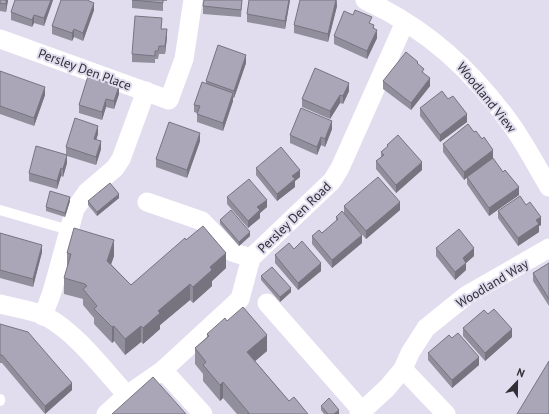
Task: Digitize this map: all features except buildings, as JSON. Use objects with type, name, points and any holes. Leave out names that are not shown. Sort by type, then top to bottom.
[{"type":"street","name":"Persley Den Place","points":[[0,38],[169,100],[184,59],[193,0]]},
{"type":"street","name":"Woodland View","points":[[365,0],[424,33],[462,64],[513,127],[549,187]]},
{"type":"street","name":"Persley Den Road","points":[[106,414],[127,395],[163,370],[240,299],[251,258],[323,190],[336,174],[405,22]]},
{"type":"street","points":[[43,316],[52,292],[75,209],[80,199],[115,168],[121,159],[146,91]]},
{"type":"street","points":[[147,202],[202,221],[232,252],[251,258]]},
{"type":"street","name":"Woodland Way","points":[[266,303],[361,412],[387,388],[403,369],[410,353],[426,328],[467,295],[549,248]]},
{"type":"street","points":[[0,304],[43,316],[68,332],[127,395]]},
{"type":"street","points":[[403,369],[446,414]]},
{"type":"street","points":[[163,370],[203,414]]},
{"type":"lane","points":[[0,210],[69,230]]}]
